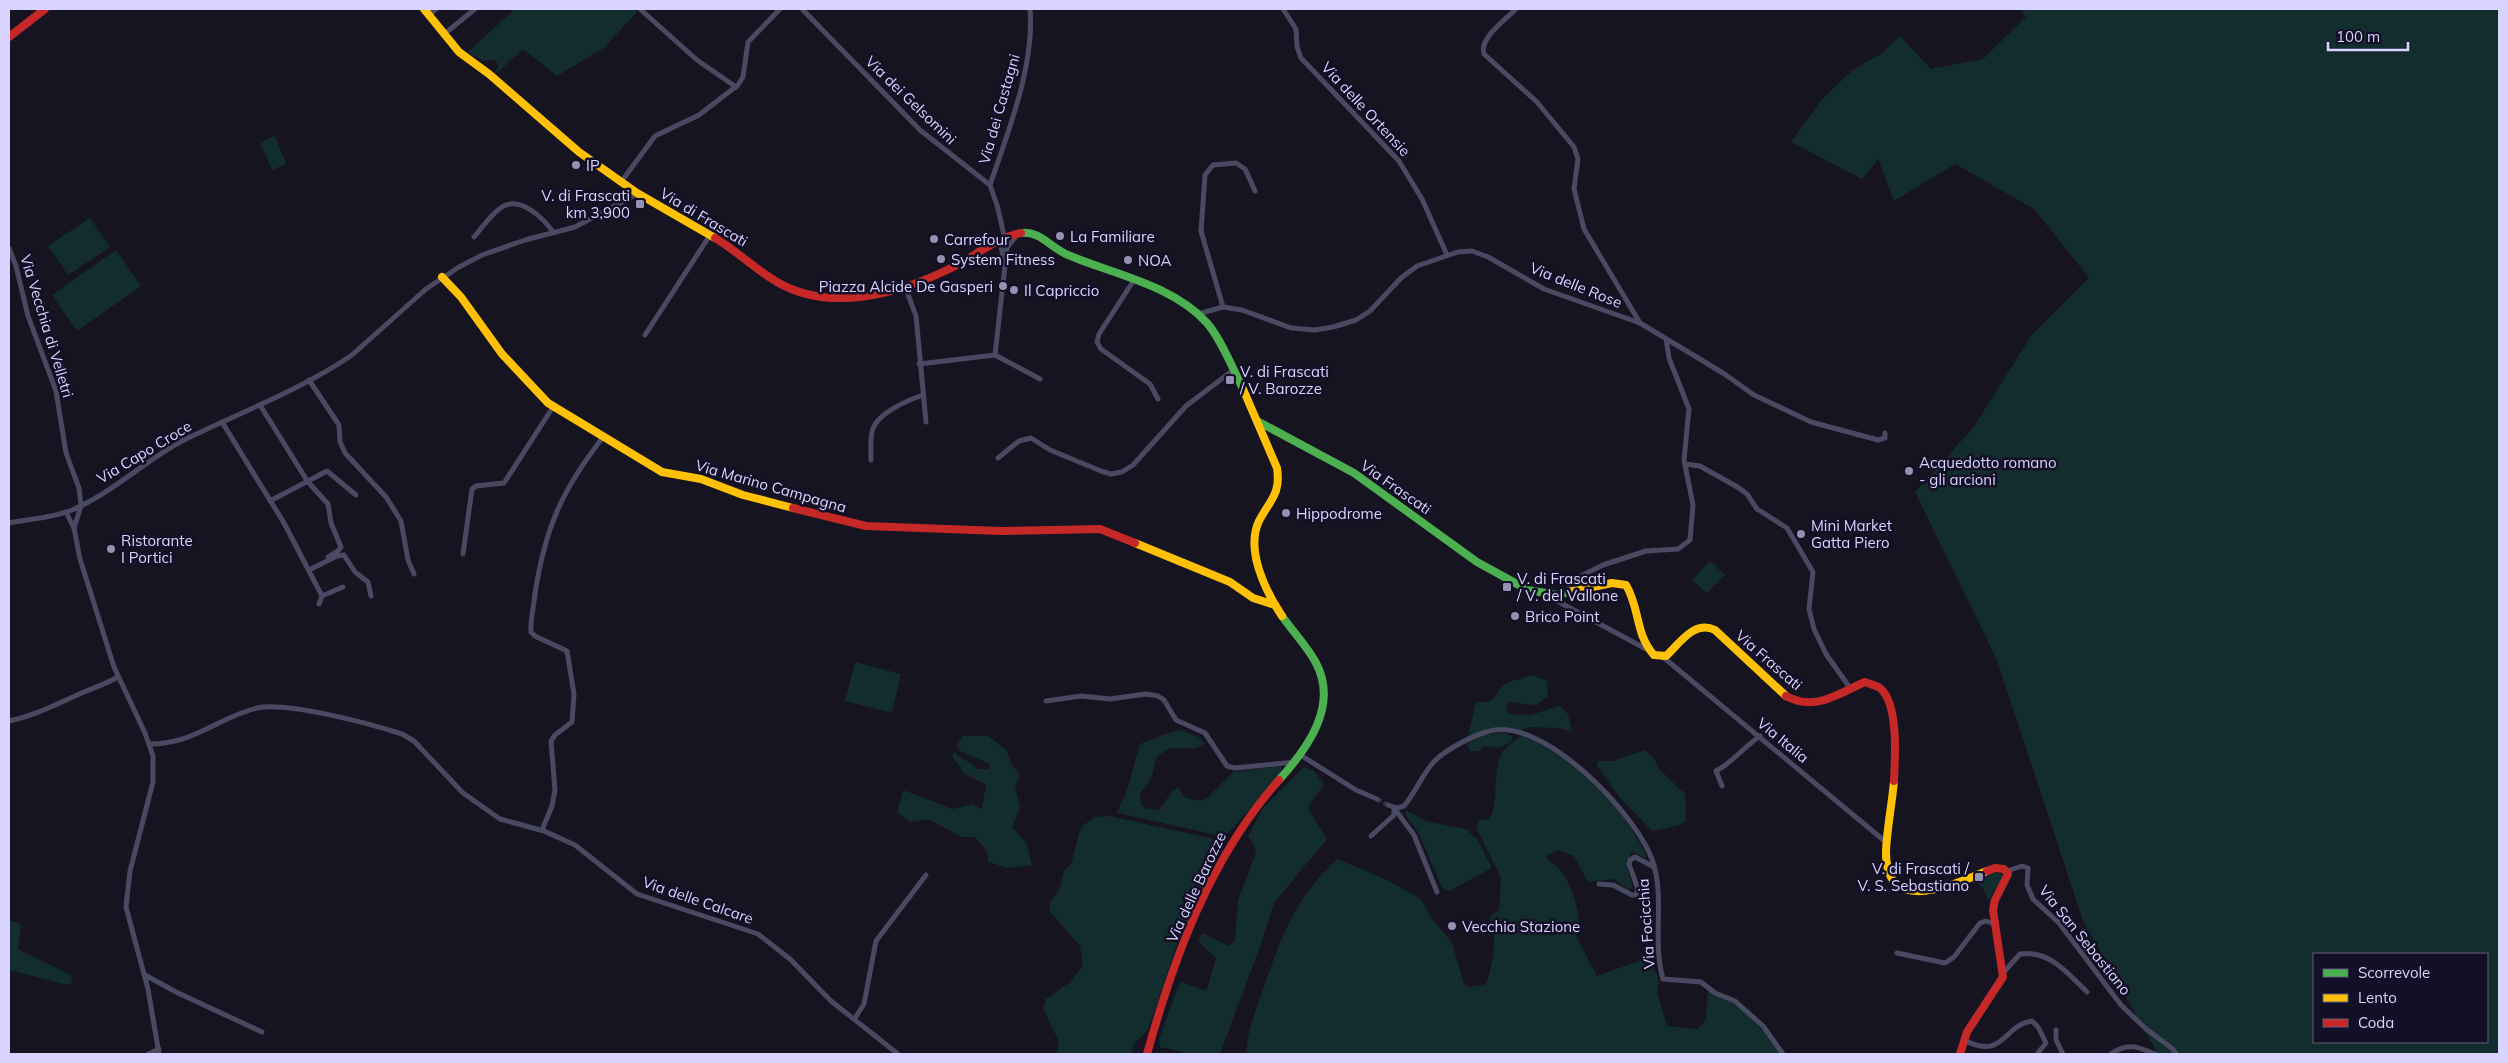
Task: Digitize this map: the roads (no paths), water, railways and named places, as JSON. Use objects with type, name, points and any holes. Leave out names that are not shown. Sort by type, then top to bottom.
[{"type":"main road","points":[[9,37],[45,9]]},
{"type":"main road","name":"Via di Frascati","points":[[427,12],[443,36],[539,120],[637,194],[710,235],[738,253],[777,284],[797,292],[853,299],[881,295],[906,288],[1019,233],[1036,234],[1064,253],[1134,280],[1198,314],[1213,332],[1259,422]]},
{"type":"main road","name":"Via Marino Campagna","points":[[442,277],[461,297],[512,367],[553,408],[604,436],[662,472],[704,479],[743,495],[804,508],[862,525],[1001,531],[1086,528],[1104,530],[1230,582],[1253,598],[1274,605]]},
{"type":"main road","name":"Via Frascati","points":[[1259,422],[1354,473],[1477,562],[1523,588],[1543,594],[1565,594],[1612,583],[1626,585],[1631,593],[1647,649]]},
{"type":"main road","name":"Via delle Barozze","points":[[1147,1054],[1172,974],[1224,854],[1252,811],[1300,759],[1319,723],[1323,701],[1323,683],[1317,664],[1274,605],[1258,562],[1254,542],[1256,525],[1274,494],[1278,481],[1259,422]]},
{"type":"main road","name":"Via Frascati","points":[[1663,657],[1694,629],[1710,627],[1780,692],[1794,701],[1804,704],[1817,703],[1865,682],[1880,687],[1886,696],[1894,729],[1896,758],[1887,844],[1887,862],[1890,874],[1896,883],[1908,892],[1930,892],[1995,868],[2007,871]]},
{"type":"main road","points":[[1647,649],[1654,655],[1663,657]]},
{"type":"main road","points":[[1960,1054],[1967,1032],[2002,978],[2003,973],[1994,924],[1994,902],[2008,879],[2007,871]]},
{"type":"street","points":[[427,12],[436,9]]},
{"type":"street","points":[[443,36],[475,9]]},
{"type":"street","points":[[640,9],[697,60],[736,87]]},
{"type":"street","points":[[621,182],[657,134],[699,115],[736,87],[741,81],[748,42],[780,9]]},
{"type":"street","name":"Via dei Gelsomini","points":[[802,9],[920,130],[990,185]]},
{"type":"street","name":"Via dei Castagni","points":[[990,185],[1021,85],[1029,42],[1030,9]]},
{"type":"street","name":"Via delle Ortensie","points":[[1283,9],[1296,28],[1297,46],[1302,60],[1399,161],[1422,199],[1447,255]]},
{"type":"street","points":[[1516,9],[1487,39],[1483,46],[1484,54],[1540,104],[1574,147],[1578,157],[1574,189],[1584,230],[1640,323]]},
{"type":"street","points":[[1223,307],[1200,231],[1207,171],[1216,164],[1238,163],[1246,171],[1255,191]]},
{"type":"street","points":[[990,185],[1006,239],[1002,306],[995,355]]},
{"type":"street","name":"Via Capo Croce","points":[[9,523],[66,512],[81,506],[183,440],[310,380],[352,355],[413,300],[442,277],[487,253],[553,232],[580,226],[637,194]]},
{"type":"street","points":[[474,238],[500,208],[510,204],[531,210],[543,219],[553,232]]},
{"type":"street","points":[[645,336],[710,235]]},
{"type":"street","points":[[1001,253],[1006,239]]},
{"type":"street","points":[[992,247],[1001,253],[1005,262]]},
{"type":"street","name":"Via Vecchia di Velletri","points":[[9,248],[16,266],[28,316],[56,391],[66,453],[75,474],[81,506],[74,528]]},
{"type":"street","name":"Via delle Rose","points":[[1198,314],[1223,307],[1242,310],[1291,328],[1315,330],[1333,327],[1356,320],[1370,311],[1413,269],[1447,255],[1465,250],[1474,251],[1544,289],[1640,323],[1754,394],[1813,423],[1862,434],[1876,440],[1884,439],[1885,433]]},
{"type":"street","points":[[1134,280],[1099,334],[1097,342],[1099,347],[1151,386],[1158,399]]},
{"type":"street","points":[[906,288],[916,316],[919,364],[926,422]]},
{"type":"street","points":[[1565,594],[1575,579],[1614,561],[1646,551],[1678,549],[1688,544],[1694,509],[1685,464],[1689,409],[1669,358],[1666,339]]},
{"type":"street","points":[[919,364],[995,355],[1040,379]]},
{"type":"street","points":[[998,458],[1019,441],[1031,438],[1050,450],[1100,471],[1120,473],[1133,465],[1186,406],[1232,371]]},
{"type":"street","points":[[310,380],[339,425],[340,442],[345,453],[386,497],[400,519],[408,560],[414,574]]},
{"type":"street","points":[[871,460],[871,435],[875,424],[902,403],[923,395]]},
{"type":"street","points":[[260,405],[308,482],[328,504],[331,523],[340,543],[340,550],[328,557]]},
{"type":"street","points":[[462,554],[472,489],[476,486],[504,483],[553,408]]},
{"type":"street","points":[[222,422],[270,501],[322,596]]},
{"type":"street","points":[[542,830],[555,794],[551,741],[555,735],[571,724],[574,697],[567,651],[535,636],[531,632],[538,579],[546,542],[561,500],[577,472],[604,436]]},
{"type":"street","points":[[1685,464],[1700,466],[1739,488],[1748,494],[1757,509],[1786,526],[1812,571],[1809,611],[1813,626],[1826,654],[1850,688]]},
{"type":"street","points":[[270,501],[308,482],[325,471],[330,471],[356,495]]},
{"type":"street","name":"Via Vecchia di Velletri","points":[[66,512],[74,528],[80,559],[118,677],[149,744],[153,760],[153,782],[130,871],[126,904],[128,921],[144,975],[159,1052]]},
{"type":"street","points":[[309,570],[344,555],[355,572],[368,582],[371,596]]},
{"type":"street","points":[[319,604],[322,596],[343,587]]},
{"type":"street","points":[[1543,594],[1647,649]]},
{"type":"street","name":"Via Italia","points":[[1663,657],[1760,736],[1887,844]]},
{"type":"street","points":[[9,721],[56,707],[75,696],[104,686],[118,677]]},
{"type":"street","points":[[1046,701],[1081,696],[1110,699],[1156,695],[1164,700],[1175,718],[1205,733],[1223,763],[1229,767],[1300,759],[1356,790],[1377,799]]},
{"type":"street","name":"Via delle Calcare","points":[[149,744],[183,740],[256,709],[276,707],[298,709],[405,736],[414,742],[460,791],[487,811],[507,822],[542,830],[578,847],[624,886],[637,894],[758,934],[790,959],[831,1001],[855,1018],[898,1054]]},
{"type":"street","name":"Via Focicchia","points":[[1391,807],[1399,808],[1404,806],[1430,766],[1444,753],[1486,732],[1501,730],[1517,733],[1547,745],[1578,766],[1599,784],[1636,831],[1654,867],[1663,979],[1701,982],[1715,993],[1737,1002],[1761,1024],[1783,1054]]},
{"type":"street","points":[[1722,786],[1716,771],[1730,764],[1744,748],[1760,736]]},
{"type":"street","points":[[1371,836],[1394,815],[1391,807]]},
{"type":"street","points":[[1391,807],[1414,835],[1437,892]]},
{"type":"street","points":[[1599,884],[1613,885],[1632,895],[1636,894],[1638,889],[1629,864],[1630,860],[1633,857],[1638,858],[1654,867]]},
{"type":"street","name":"Via San Sebastiano","points":[[2007,871],[2022,866],[2028,868],[2027,885],[2033,898],[2058,923],[2122,1006],[2146,1030],[2173,1049],[2176,1054]]},
{"type":"street","points":[[855,1018],[864,1004],[876,941],[926,875]]},
{"type":"street","points":[[1897,953],[1945,963],[1954,957],[1980,923],[1986,921],[1994,924]]},
{"type":"street","points":[[2003,973],[2018,955],[2044,956],[2053,960],[2086,992]]},
{"type":"street","points":[[144,975],[262,1032]]},
{"type":"street","points":[[1964,1040],[1979,1046],[1988,1047],[2004,1040],[2024,1024],[2032,1021],[2038,1027],[2046,1043],[2037,1054]]},
{"type":"street","points":[[2056,1030],[2056,1040],[2063,1054]]},
{"type":"street","points":[[2111,1054],[2129,1046],[2139,1047],[2155,1054]]},
{"type":"street","points":[[148,1054],[159,1052]]},
{"type":"tunnel","points":[[1377,799],[1388,805]]},
{"type":"place","name":"IP","points":[[576,165]]},
{"type":"place","name":"V. di Frascati km 3,900","points":[[640,204]]},
{"type":"place","name":"La Familiare","points":[[1060,236]]},
{"type":"place","name":"Carrefour","points":[[934,239]]},
{"type":"place","name":"System Fitness","points":[[941,259]]},
{"type":"place","name":"NOA","points":[[1128,260]]},
{"type":"place","name":"Piazza Alcide De Gasperi","points":[[1003,286]]},
{"type":"place","name":"Il Capriccio","points":[[1014,290]]},
{"type":"place","name":"V. di Frascati / V. Barozze","points":[[1230,380]]},
{"type":"place","name":"Acquedotto romano - gli arcioni","points":[[1909,471]]},
{"type":"place","name":"Hippodrome","points":[[1286,513]]},
{"type":"place","name":"Mini Market Gatta Piero","points":[[1801,534]]},
{"type":"place","name":"Ristorante I Portici","points":[[111,549]]},
{"type":"place","name":"V. di Frascati / V. del Vallone","points":[[1507,587]]},
{"type":"place","name":"Brico Point","points":[[1515,616]]},
{"type":"place","name":"V. di Frascati / V. S. Sebastiano","points":[[1979,877]]},
{"type":"place","name":"Vecchia Stazione","points":[[1452,926]]}]
